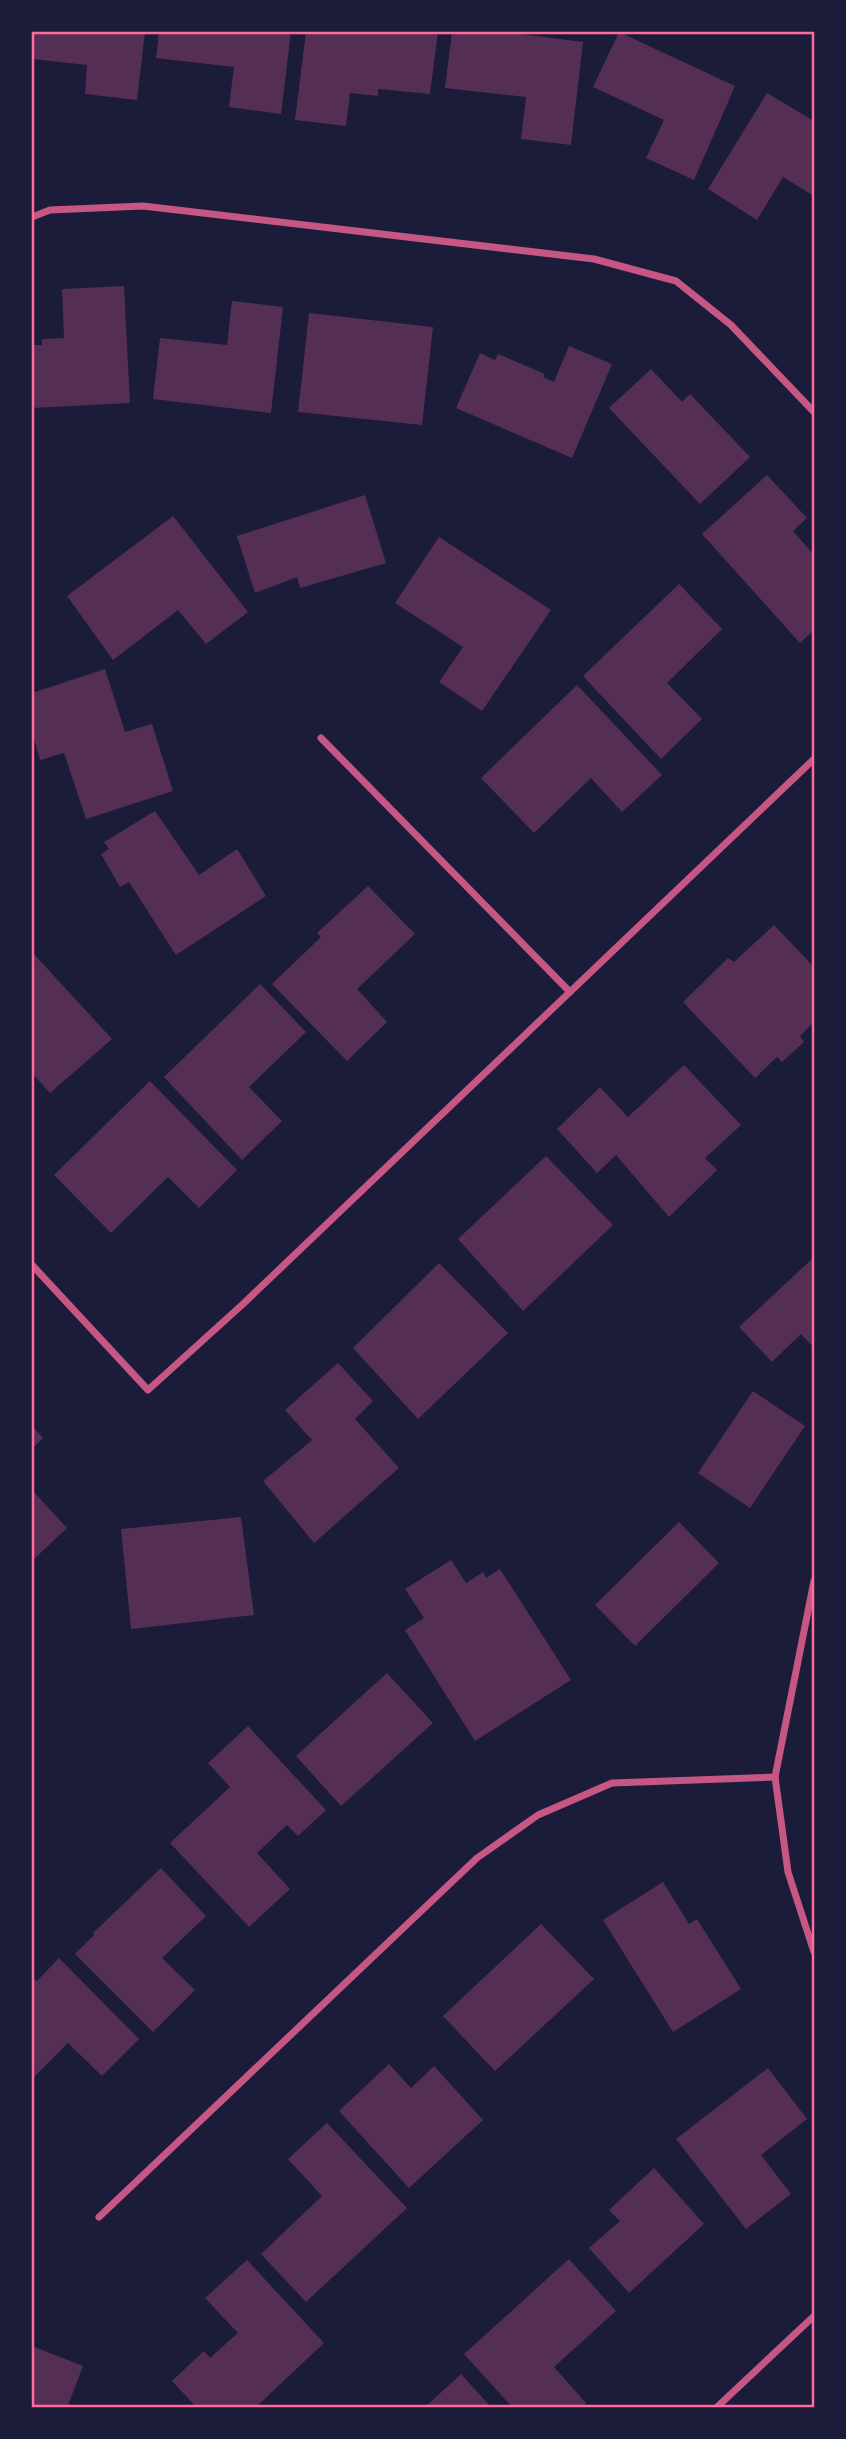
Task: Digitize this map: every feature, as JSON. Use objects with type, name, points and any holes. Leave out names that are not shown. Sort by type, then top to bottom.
[{"type":"street","points":[[32,217],[50,210],[143,206],[594,258],[676,281],[731,325],[814,412]]},
{"type":"street","points":[[321,738],[570,992]]},
{"type":"street","points":[[32,1265],[148,1390],[260,1288],[814,759]]},
{"type":"street","points":[[814,1581],[775,1777],[788,1872],[814,1952]]},
{"type":"street","points":[[99,2217],[458,1875],[477,1858],[538,1815],[612,1783],[775,1777]]},
{"type":"street","points":[[716,2407],[814,2316]]},
{"type":"building","points":[[32,32],[145,32],[137,100],[85,94],[87,65],[32,59]]},
{"type":"building","points":[[159,32],[291,32],[281,114],[229,107],[234,67],[156,58]]},
{"type":"building","points":[[306,32],[438,32],[430,94],[378,89],[378,96],[350,93],[346,126],[295,120]]},
{"type":"building","points":[[452,32],[522,32],[521,34],[583,42],[571,145],[521,139],[526,97],[445,88]]},
{"type":"building","points":[[619,32],[735,86],[694,180],[646,158],[664,120],[593,87]]},
{"type":"building","points":[[767,93],[814,121],[814,196],[783,177],[757,220],[708,189]]},
{"type":"building","points":[[124,286],[130,403],[32,408],[32,345],[42,345],[42,339],[64,338],[62,289]]},
{"type":"building","points":[[232,301],[283,307],[271,413],[153,399],[160,338],[227,345]]},
{"type":"building","points":[[309,313],[433,327],[422,425],[298,412]]},
{"type":"building","points":[[569,346],[612,364],[572,458],[456,408],[480,353],[495,360],[498,354],[545,374],[543,377],[554,382]]},
{"type":"building","points":[[651,369],[682,402],[690,394],[750,457],[700,504],[609,408]]},
{"type":"building","points":[[767,475],[807,518],[793,531],[814,555],[814,630],[800,643],[702,534]]},
{"type":"building","points":[[365,495],[386,563],[300,588],[297,577],[255,593],[237,536]]},
{"type":"building","points":[[173,516],[248,612],[206,644],[178,610],[113,660],[67,596]]},
{"type":"building","points":[[439,537],[551,610],[482,711],[439,682],[463,647],[395,603]]},
{"type":"building","points":[[679,584],[722,629],[667,683],[702,719],[661,759],[583,676]]},
{"type":"building","points":[[105,669],[125,732],[152,724],[173,791],[86,819],[64,753],[40,760],[32,732],[32,693]]},
{"type":"building","points":[[577,685],[662,775],[622,812],[591,778],[534,833],[481,778]]},
{"type":"building","points":[[155,811],[199,875],[237,849],[266,896],[176,955],[129,882],[120,887],[101,854],[109,849],[104,842]]},
{"type":"building","points":[[368,886],[415,934],[357,989],[387,1022],[347,1061],[272,984],[321,937],[317,933]]},
{"type":"building","points":[[774,925],[814,967],[814,1022],[800,1036],[804,1042],[782,1062],[777,1057],[755,1078],[683,1002],[728,958],[734,962]]},
{"type":"building","points":[[32,952],[112,1039],[50,1093],[32,1073]]},
{"type":"building","points":[[260,984],[306,1032],[249,1087],[282,1121],[242,1160],[164,1077]]},
{"type":"building","points":[[684,1065],[741,1125],[705,1158],[717,1170],[669,1217],[616,1155],[597,1173],[557,1129],[600,1087],[628,1117]]},
{"type":"building","points":[[150,1081],[237,1170],[199,1208],[168,1177],[111,1233],[54,1175]]},
{"type":"building","points":[[546,1156],[613,1225],[523,1311],[458,1239]]},
{"type":"building","points":[[814,1257],[814,1348],[801,1334],[772,1362],[739,1327]]},
{"type":"building","points":[[439,1263],[508,1333],[418,1419],[353,1348]]},
{"type":"building","points":[[338,1363],[373,1401],[355,1419],[399,1468],[314,1543],[263,1481],[312,1440],[285,1410]]},
{"type":"building","points":[[753,1391],[805,1426],[750,1508],[698,1473]]},
{"type":"building","points":[[32,1426],[43,1438],[32,1449]]},
{"type":"building","points":[[32,1490],[67,1528],[32,1561]]},
{"type":"building","points":[[241,1517],[254,1615],[131,1629],[121,1529]]},
{"type":"building","points":[[679,1522],[719,1563],[635,1646],[595,1605]]},
{"type":"building","points":[[451,1560],[466,1583],[483,1572],[486,1578],[500,1569],[571,1680],[475,1741],[405,1630],[424,1618],[405,1589]]},
{"type":"building","points":[[387,1673],[433,1723],[341,1806],[296,1756]]},
{"type":"building","points":[[248,1726],[326,1810],[298,1836],[287,1825],[257,1853],[290,1889],[249,1927],[170,1843],[230,1787],[208,1763]]},
{"type":"building","points":[[161,1868],[206,1916],[162,1958],[195,1990],[153,2032],[75,1954],[93,1933]]},
{"type":"building","points":[[663,1882],[689,1924],[697,1919],[741,1989],[673,2032],[603,1920]]},
{"type":"building","points":[[541,1924],[594,1979],[495,2071],[443,2016]]},
{"type":"building","points":[[59,1958],[139,2039],[102,2076],[68,2043],[32,2079],[32,1983]]},
{"type":"building","points":[[389,2064],[411,2088],[434,2066],[483,2120],[409,2188],[339,2111]]},
{"type":"building","points":[[768,2068],[807,2119],[761,2155],[791,2194],[746,2229],[676,2139]]},
{"type":"building","points":[[327,2123],[407,2208],[306,2302],[261,2254],[322,2196],[288,2159]]},
{"type":"building","points":[[654,2168],[704,2224],[629,2293],[589,2248],[620,2221],[609,2210]]},
{"type":"building","points":[[569,2259],[616,2311],[554,2367],[586,2403],[581,2408],[513,2408],[464,2354]]},
{"type":"building","points":[[247,2260],[324,2343],[255,2408],[197,2408],[172,2381],[204,2351],[210,2358],[238,2333],[205,2298]]},
{"type":"building","points":[[32,2346],[83,2366],[67,2408],[32,2408]]},
{"type":"building","points":[[461,2374],[492,2408],[424,2408]]}]
